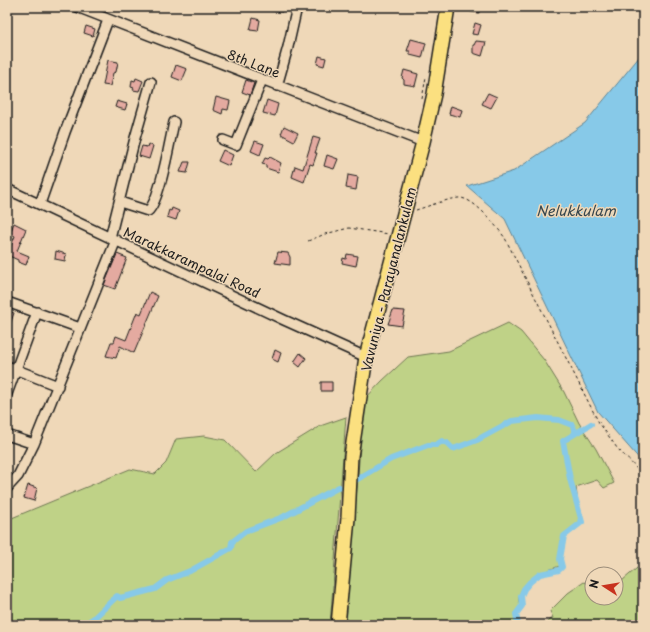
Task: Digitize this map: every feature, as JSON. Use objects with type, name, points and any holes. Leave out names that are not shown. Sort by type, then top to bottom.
[{"type":"highway","name":"Vavuniya - Parayanalankulam","points":[[338,625],[348,518],[351,456],[366,357],[434,94],[448,7]]},
{"type":"street","name":"8th Lane","points":[[77,7],[422,142]]},
{"type":"street","points":[[277,86],[288,47],[296,7]]},
{"type":"street","points":[[40,204],[65,132],[108,20]]},
{"type":"street","points":[[223,140],[236,145],[262,80]]},
{"type":"street","points":[[7,488],[18,476],[34,444],[58,386],[113,239],[135,138],[150,82]]},
{"type":"street","points":[[120,202],[148,212],[152,208],[161,181],[174,122]]},
{"type":"street","name":"Marakkarampalai Road","points":[[7,189],[284,320],[366,357]]},
{"type":"street","points":[[7,302],[80,328]]},
{"type":"street","points":[[7,394],[11,368],[37,312]]},
{"type":"street","points":[[11,368],[58,386]]},
{"type":"street","points":[[7,435],[34,444]]},
{"type":"path","points":[[422,101],[426,77]]},
{"type":"path","points":[[404,214],[460,197],[470,201],[492,221],[506,238],[598,421],[617,448],[643,475]]},
{"type":"path","points":[[308,241],[325,234],[349,228],[389,234]]},
{"type":"green space","points":[[508,323],[521,332],[544,360],[564,392],[579,423],[596,449],[614,483],[604,488],[597,480],[576,487],[580,521],[562,536],[559,555],[560,566],[535,576],[521,590],[519,598],[520,606],[516,625],[346,625],[362,402],[408,357],[449,351]]},
{"type":"green space","points":[[346,417],[330,625],[7,625],[7,520],[130,469],[155,474],[166,463],[176,439],[204,436],[225,440],[256,472],[276,453],[320,426]]},
{"type":"green space","points":[[643,563],[643,625],[543,625],[553,618],[550,611],[568,593],[584,582],[584,606],[624,606],[624,579]]},
{"type":"water","name":"Nelukkulam","points":[[643,44],[643,463],[598,412],[505,219],[467,186],[514,171],[585,123],[640,56]]},
{"type":"building","points":[[268,7],[283,7],[282,12],[267,10]]},
{"type":"building","points":[[460,7],[480,7],[479,13],[460,10]]},
{"type":"building","points":[[253,18],[260,20],[258,31],[250,30]]},
{"type":"building","points":[[475,23],[481,25],[478,35],[472,34]]},
{"type":"building","points":[[86,26],[95,29],[93,36],[84,33]]},
{"type":"building","points":[[411,39],[426,43],[422,58],[410,55],[410,51],[407,51]]},
{"type":"building","points":[[476,41],[486,42],[482,56],[473,53],[473,45]]},
{"type":"building","points":[[319,56],[326,58],[324,66],[317,64]]},
{"type":"building","points":[[108,60],[118,62],[116,72],[113,73],[110,86],[103,85]]},
{"type":"building","points":[[176,65],[187,69],[182,81],[172,77]]},
{"type":"building","points":[[404,70],[418,74],[415,86],[404,84],[404,80],[402,78]]},
{"type":"building","points":[[136,78],[143,81],[139,91],[133,90],[134,88],[131,87],[132,80],[135,81]]},
{"type":"building","points":[[246,80],[254,83],[250,95],[242,92]]},
{"type":"building","points":[[488,93],[497,97],[491,108],[482,104]]},
{"type":"building","points":[[216,97],[230,101],[228,110],[223,109],[222,114],[213,110]]},
{"type":"building","points":[[267,100],[278,104],[275,116],[263,113]]},
{"type":"building","points":[[117,101],[127,104],[125,110],[115,107]]},
{"type":"building","points":[[451,106],[462,110],[460,117],[449,114]]},
{"type":"building","points":[[284,126],[298,133],[294,141],[281,134]]},
{"type":"building","points":[[313,137],[320,139],[313,165],[310,164],[304,182],[292,177],[295,166],[303,169]]},
{"type":"building","points":[[255,141],[264,144],[260,155],[251,151]]},
{"type":"building","points":[[148,144],[153,146],[149,159],[139,156],[142,146],[147,147]]},
{"type":"building","points":[[223,150],[233,155],[229,166],[218,161]]},
{"type":"building","points":[[327,155],[338,159],[334,169],[324,166]]},
{"type":"building","points":[[270,157],[281,163],[278,172],[266,168],[266,165],[262,164],[265,158],[268,159]]},
{"type":"building","points":[[184,162],[190,162],[187,173],[180,172]]},
{"type":"building","points":[[348,175],[358,177],[356,190],[346,188]]},
{"type":"building","points":[[172,208],[179,211],[176,220],[167,217],[169,210],[171,211]]},
{"type":"building","points":[[14,223],[26,229],[17,251],[29,256],[26,265],[7,255],[15,236],[10,233]]},
{"type":"building","points":[[56,251],[66,254],[65,261],[55,259]]},
{"type":"building","points":[[278,252],[288,253],[290,257],[290,265],[275,263]]},
{"type":"building","points":[[117,254],[127,258],[115,289],[104,285]]},
{"type":"building","points":[[347,254],[358,256],[356,266],[342,263],[343,258],[346,259]]},
{"type":"building","points":[[150,292],[158,296],[134,353],[120,346],[116,358],[106,356],[111,342],[114,342],[116,336],[126,340],[137,312],[141,314]]},
{"type":"building","points":[[393,310],[405,311],[402,326],[388,324]]},
{"type":"building","points":[[7,311],[14,313],[8,330],[7,330]]},
{"type":"building","points":[[275,350],[281,353],[278,362],[272,359]]},
{"type":"building","points":[[300,353],[306,358],[300,367],[294,362]]},
{"type":"building","points":[[321,382],[332,382],[332,391],[321,391]]},
{"type":"building","points":[[28,485],[37,488],[34,501],[24,498]]},
{"type":"waterway","points":[[356,480],[391,459],[428,445],[436,445],[442,441],[447,443],[453,449],[477,440],[512,421],[538,418],[559,420],[572,425],[576,433]]},
{"type":"waterway","points":[[518,625],[516,614],[522,606],[521,596],[524,589],[540,574],[559,570],[562,567],[560,559],[564,536],[582,522],[570,479],[563,441],[591,424]]},
{"type":"waterway","points":[[83,625],[94,618],[117,596],[120,598],[155,589],[167,580],[190,571],[231,548],[232,542],[246,531],[283,517],[339,487]]}]
